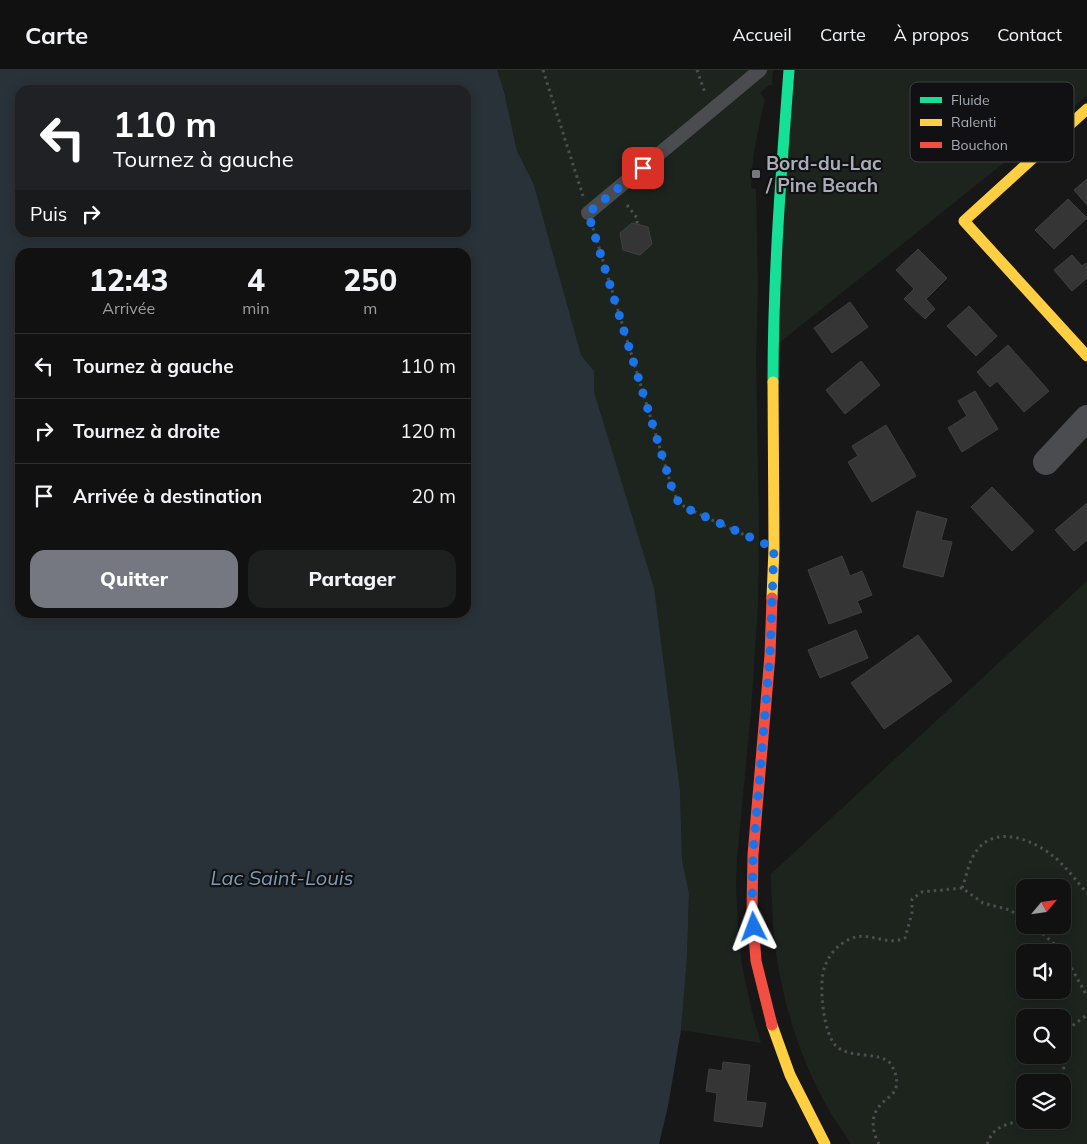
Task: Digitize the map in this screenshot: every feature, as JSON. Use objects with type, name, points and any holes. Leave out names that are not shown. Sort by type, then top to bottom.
[{"type":"street","points":[[789,70],[776,246],[773,348],[774,548],[770,655],[753,855],[752,910],[756,961],[773,1028],[790,1075],[825,1144]]},
{"type":"street","points":[[1074,121],[1087,109]]},
{"type":"street","points":[[1029,162],[964,222],[1087,356]]},
{"type":"street","points":[[1046,462],[1087,418]]},
{"type":"lane","points":[[588,213],[760,70]]},
{"type":"path","points":[[543,70],[677,500],[686,508],[774,548]]},
{"type":"path","points":[[616,190],[637,218],[637,224]]},
{"type":"path","points":[[962,888],[973,857],[978,849],[986,841],[1000,836],[1018,837],[1038,846],[1055,857],[1087,893]]},
{"type":"path","points":[[879,1144],[872,1123],[876,1109],[895,1091],[897,1084],[895,1073],[890,1063],[880,1058],[843,1051],[834,1045],[826,1025],[823,1008],[821,981],[824,966],[841,944],[856,937],[863,935],[888,941],[899,941],[905,938],[912,913],[912,899],[922,892],[962,888],[984,903],[1010,910],[1016,914]]},
{"type":"path","points":[[1044,934],[1062,951],[1087,996]]},
{"type":"path","points":[[1063,1074],[1067,1037],[1072,1026],[1087,1015]]},
{"type":"path","points":[[987,1144],[992,1134],[1002,1127],[1016,1122]]},
{"type":"shaded area","points":[[497,70],[773,70],[772,85],[769,85],[760,93],[765,99],[754,154],[751,188],[756,189],[758,289],[756,357],[759,535],[758,604],[736,884],[742,966],[761,1043],[681,1030],[687,957],[689,893],[682,860],[680,791],[594,392],[594,371],[581,355],[534,185],[517,151],[504,91]]},
{"type":"shaded area","points":[[789,70],[1087,70],[1087,96],[1074,106],[1074,82],[910,82],[910,162],[1005,162],[773,348]]},
{"type":"shaded area","points":[[1087,581],[1087,1144],[851,1144],[821,1096],[799,1046],[780,976],[772,913],[771,874]]},
{"type":"water","name":"Lac Saint-Louis","points":[[0,70],[497,70],[504,91],[517,151],[534,185],[581,355],[594,371],[594,392],[654,588],[680,791],[682,860],[689,893],[687,957],[681,1030],[668,1106],[659,1144],[0,1144]]},
{"type":"building","points":[[1087,179],[1087,205],[1074,190]]},
{"type":"building","points":[[1068,199],[1087,218],[1054,249],[1035,230]]},
{"type":"building","points":[[632,223],[648,227],[652,244],[640,255],[623,250],[620,233]]},
{"type":"building","points":[[918,249],[947,278],[926,299],[935,309],[925,319],[904,299],[914,289],[896,270]]},
{"type":"building","points":[[1072,255],[1082,266],[1086,263],[1087,278],[1072,291],[1054,270]]},
{"type":"building","points":[[850,302],[868,327],[832,353],[814,328]]},
{"type":"building","points":[[969,306],[997,336],[976,356],[947,326]]},
{"type":"building","points":[[1008,345],[1049,391],[1024,412],[997,381],[990,387],[977,372]]},
{"type":"building","points":[[861,361],[880,385],[845,414],[826,390]]},
{"type":"building","points":[[975,391],[998,429],[962,452],[948,428],[967,416],[958,401]]},
{"type":"building","points":[[886,425],[916,476],[872,502],[848,462],[858,456],[852,446]]},
{"type":"building","points":[[992,487],[1034,531],[1012,551],[971,507]]},
{"type":"building","points":[[1087,503],[1087,540],[1074,551],[1055,530]]},
{"type":"building","points":[[917,511],[947,519],[941,540],[952,542],[943,577],[903,567]]},
{"type":"building","points":[[842,556],[850,576],[862,571],[872,595],[857,601],[862,612],[829,624],[808,570]]},
{"type":"building","points":[[856,630],[868,658],[820,678],[808,650]]},
{"type":"building","points":[[918,635],[952,681],[884,729],[851,683]]},
{"type":"building","points":[[723,1062],[750,1065],[746,1101],[766,1103],[762,1127],[714,1121],[717,1093],[706,1091],[709,1069],[722,1071]]},
{"type":"traffic: fast","points":[[773,382],[776,265],[789,70]]},
{"type":"traffic: slow","points":[[1074,121],[1087,109]]},
{"type":"traffic: slow","points":[[1029,162],[964,221],[1087,356]]},
{"type":"traffic: slow","points":[[772,598],[774,548],[773,382]]},
{"type":"traffic: slow","points":[[772,1025],[790,1075],[825,1144]]},
{"type":"traffic: jam","points":[[772,598],[770,655],[753,855],[752,910],[756,961],[772,1025]]},
{"type":"place","name":"Bord-du-Lac / Pine Beach","points":[[756,174]]},
{"type":"route","points":[[643,168],[588,213],[672,488],[677,500],[686,508],[774,548],[770,655],[753,855],[752,910],[754,927]]}]
